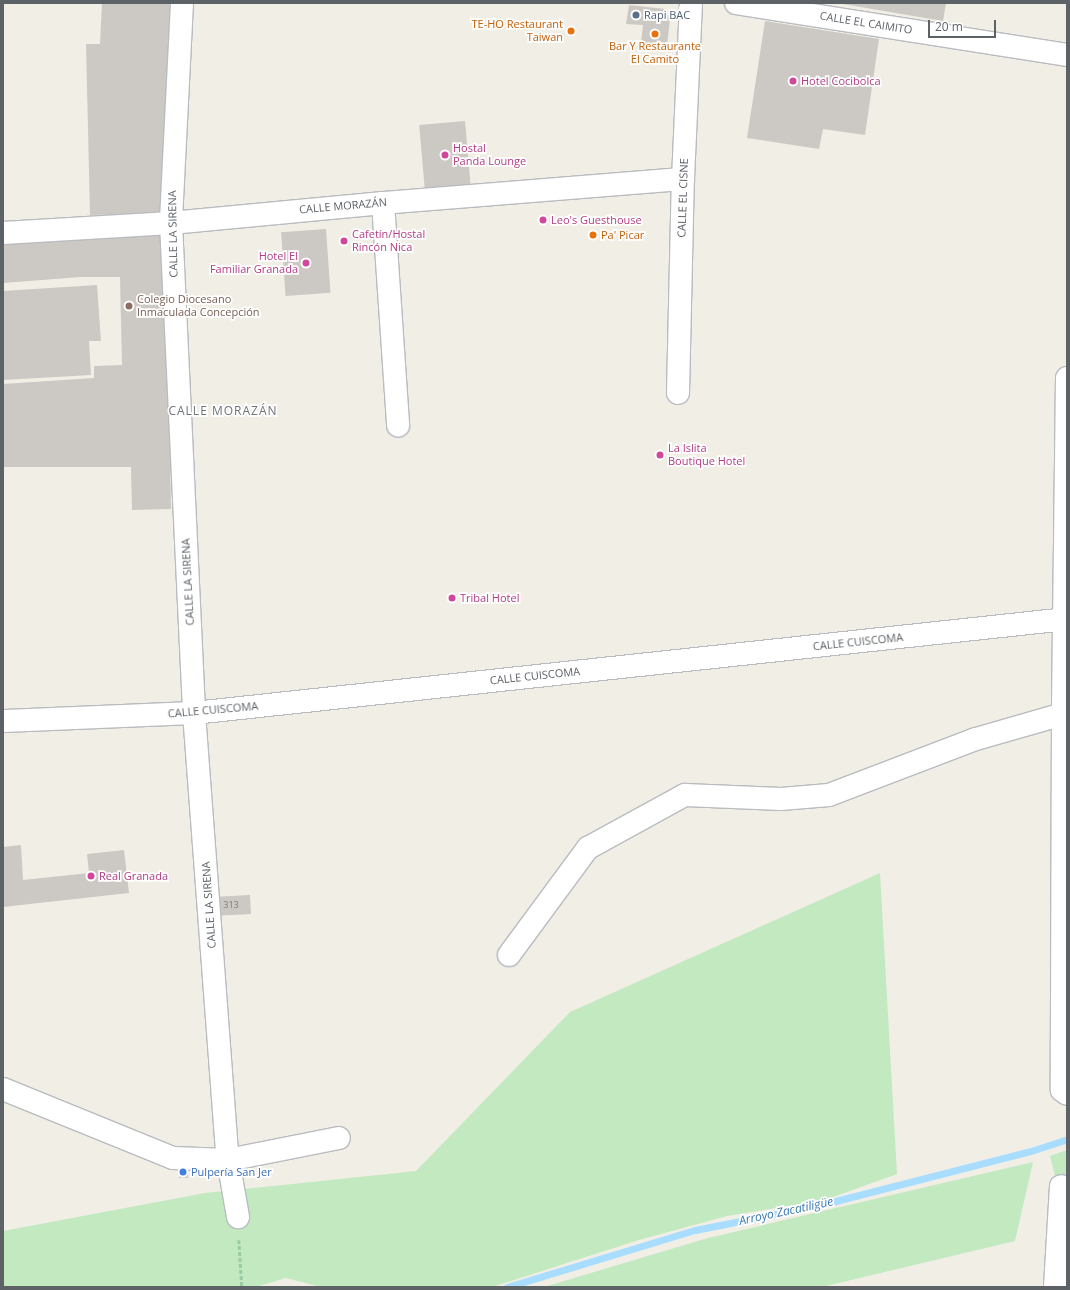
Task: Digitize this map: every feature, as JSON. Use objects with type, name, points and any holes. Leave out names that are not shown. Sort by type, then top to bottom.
[{"type":"street","name":"CALLE LA SIRENA","points":[[182,3],[171,223],[194,713],[228,1160],[238,1217]]},
{"type":"street","name":"CALLE EL CISNE","points":[[678,393],[683,180],[691,3]]},
{"type":"street","name":"CALLE EL CAIMITO","points":[[736,3],[1067,55]]},
{"type":"street","name":"CALLE MORAZÁN","points":[[3,233],[171,223],[384,202],[683,180]]},
{"type":"street","points":[[384,202],[398,425]]},
{"type":"street","points":[[1067,378],[1063,714],[1062,1090],[1067,1094]]},
{"type":"street","name":"CALLE CUISCOMA","points":[[3,721],[194,713],[1065,619]]},
{"type":"street","points":[[509,955],[588,848],[684,796],[781,799],[829,796],[976,740],[1063,714]]},
{"type":"street","points":[[3,1089],[173,1158],[228,1160],[339,1138]]},
{"type":"street","points":[[1055,1287],[1061,1186]]},
{"type":"path","points":[[238,1217],[242,1287]]},
{"type":"green space","points":[[880,873],[897,1174],[825,1200],[727,1216],[639,1240],[492,1287],[321,1287],[286,1278],[256,1287],[3,1287],[3,1231],[205,1193],[416,1171],[570,1012]]},
{"type":"green space","points":[[1067,1150],[1067,1223],[1050,1156]]},
{"type":"green space","points":[[1033,1162],[1015,1241],[822,1287],[544,1287],[708,1238]]},
{"type":"building","points":[[102,3],[172,3],[164,125],[164,214],[90,215],[86,44],[100,44]]},
{"type":"building","points":[[837,3],[946,3],[943,21]]},
{"type":"building","name":"Bar Y Restaurante El Camito","points":[[629,5],[665,9],[670,19],[667,46],[641,43],[643,25],[626,24]]},
{"type":"building","name":"Hotel Cocibolca","points":[[765,21],[879,39],[865,135],[823,129],[819,149],[747,138]]},
{"type":"building","name":"Hostal Panda Lounge","points":[[465,121],[471,185],[425,189],[419,125]]},
{"type":"building","name":"Hotel El Familiar Granada","points":[[326,229],[330,293],[286,296],[281,232]]},
{"type":"building","points":[[166,234],[171,509],[132,510],[131,467],[3,467],[3,384],[94,378],[94,366],[122,365],[120,277],[81,277],[3,283],[3,240]]},
{"type":"building","points":[[97,285],[101,341],[89,341],[91,375],[3,380],[3,291]]},
{"type":"building","name":"Real Granada","points":[[21,845],[23,880],[89,873],[87,854],[124,850],[129,893],[3,907],[3,847]]},
{"type":"building","points":[[250,895],[251,914],[212,916],[211,897]]},
{"type":"building","name":"Pulpería San Jer","points":[[179,1166],[188,1166],[188,1178],[179,1178]]},
{"type":"waterway","name":"Arroyo Zacatiligüe","points":[[507,1287],[695,1230],[820,1205],[1031,1151],[1067,1139]]},
{"type":"place","name":"Rapi BAC","points":[[636,15]]},
{"type":"place","name":"TE-HO Restaurant Taiwan","points":[[571,31]]},
{"type":"place","name":"Bar Y Restaurante El Camito","points":[[655,34]]},
{"type":"place","name":"Hotel Cocibolca","points":[[793,81]]},
{"type":"place","name":"Hostal Panda Lounge","points":[[445,155]]},
{"type":"place","name":"Leo's Guesthouse","points":[[543,220]]},
{"type":"place","name":"Pa' Picar","points":[[593,235]]},
{"type":"place","name":"Cafetín/Hostal Rincón Nica","points":[[344,241]]},
{"type":"place","name":"Hotel El Familiar Granada","points":[[306,263]]},
{"type":"place","name":"Colegio Diocesano Inmaculada Concepción","points":[[129,306]]},
{"type":"place","name":"La Islita Boutique Hotel","points":[[660,455]]},
{"type":"place","name":"Tribal Hotel","points":[[452,598]]},
{"type":"place","name":"Real Granada","points":[[91,876]]},
{"type":"place","name":"Pulpería San Jer","points":[[183,1172]]},
{"type":"district","name":"CALLE MORAZÁN","points":[[223,411]]}]
